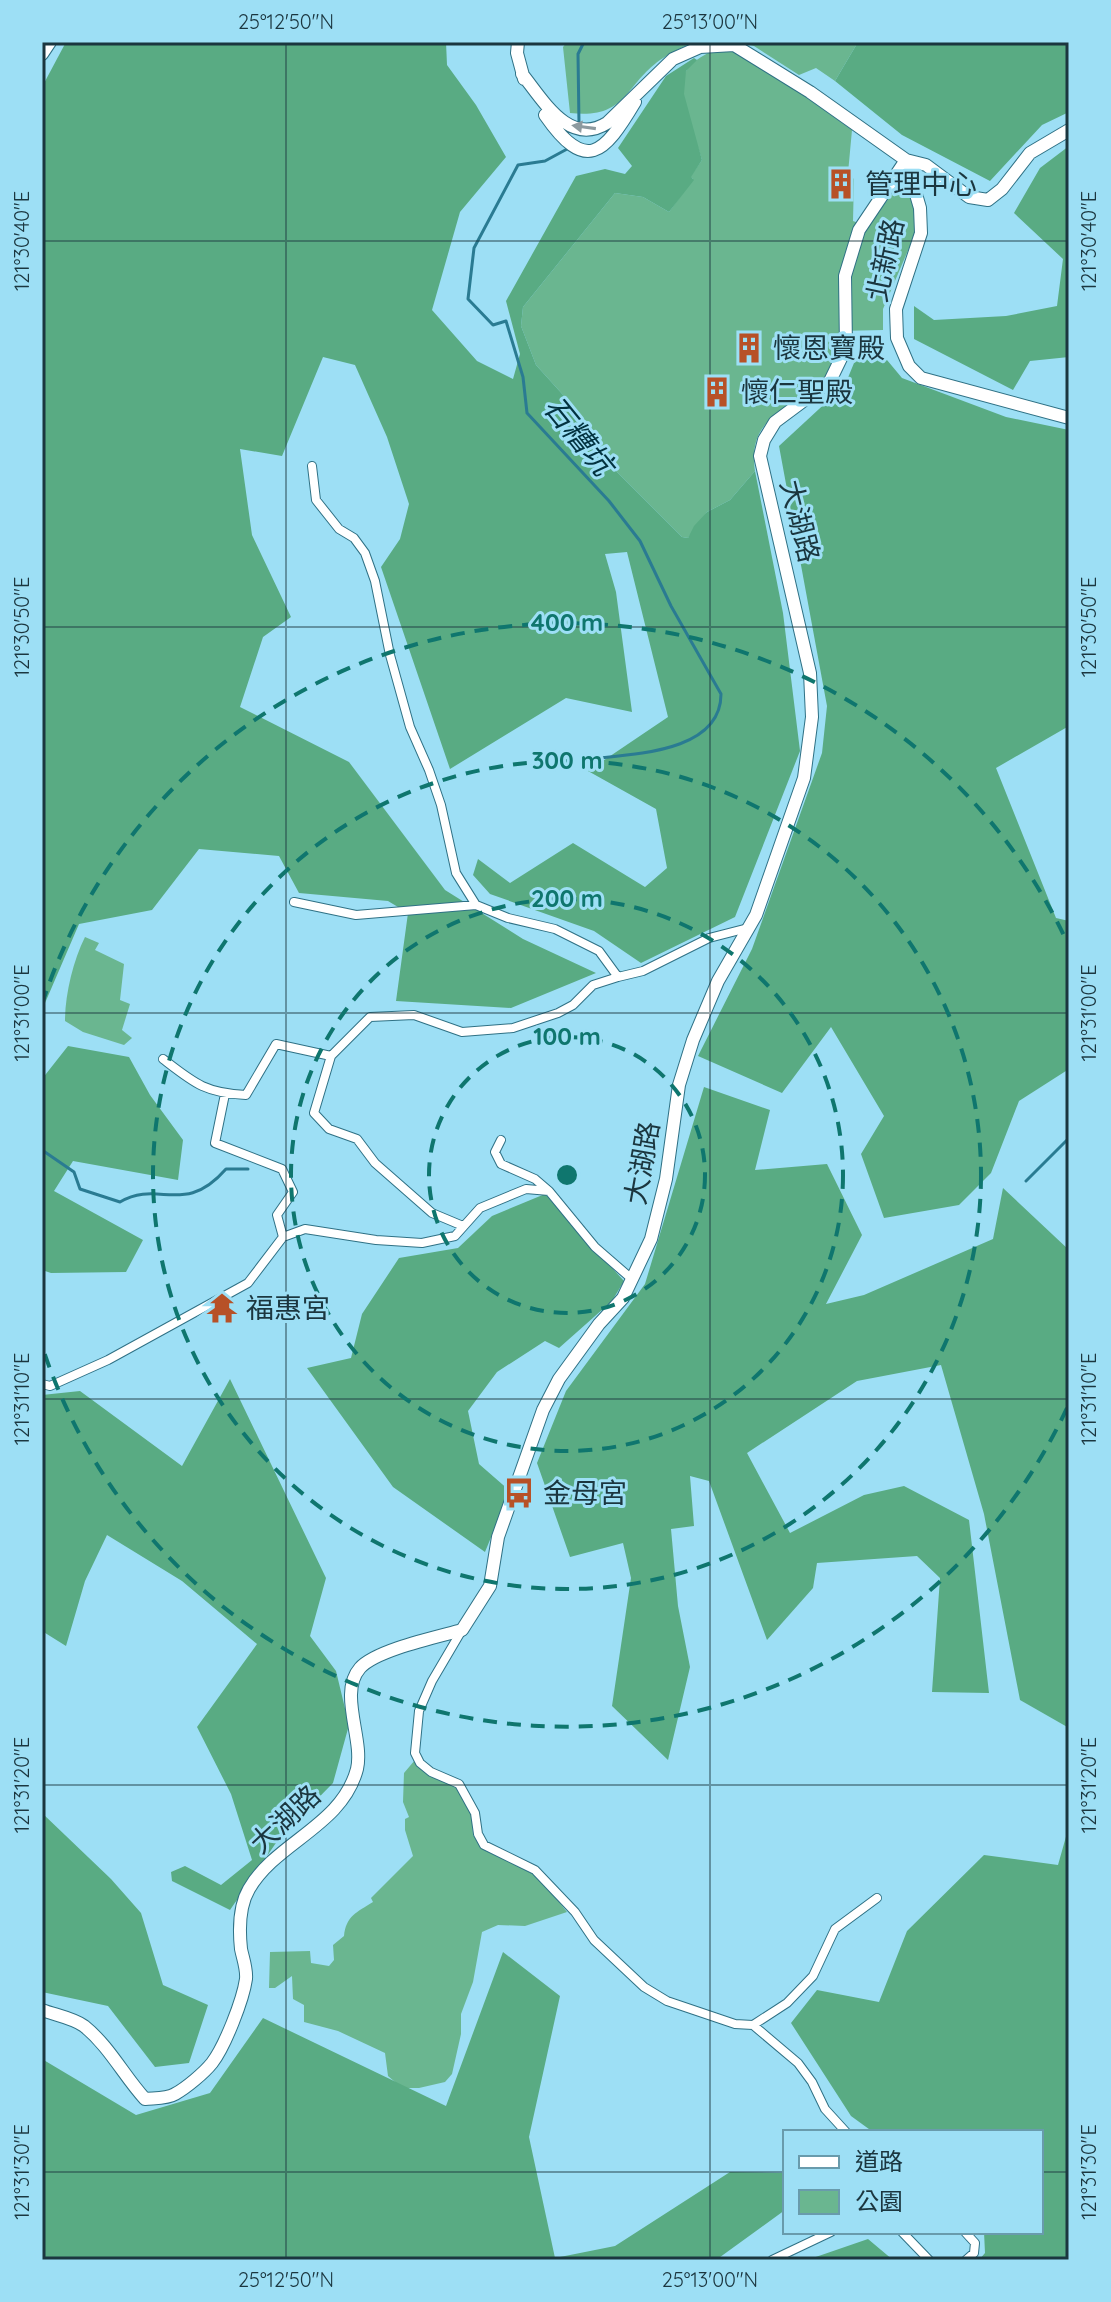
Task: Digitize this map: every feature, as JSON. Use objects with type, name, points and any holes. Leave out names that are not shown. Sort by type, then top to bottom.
[{"type":"street","points":[[42,54],[50,42]]},
{"type":"street","points":[[518,42],[522,74],[532,97],[568,145],[582,152],[596,150],[609,142],[645,86]]},
{"type":"street","points":[[522,74],[559,120],[584,130],[599,129],[673,59],[700,47],[734,45],[906,160],[926,165],[969,197],[988,200],[1002,189],[1030,153],[1069,130]]},
{"type":"street","name":"北新路","points":[[906,160],[920,208],[921,233],[896,309],[897,338],[909,366],[921,378],[1069,418]]},
{"type":"street","name":"大湖路","points":[[42,2010],[82,2024],[105,2047],[145,2099],[173,2096],[212,2063],[237,2012],[243,1992],[246,1975],[241,1948],[241,1915],[247,1891],[264,1869],[335,1809],[357,1768],[358,1747],[351,1704],[354,1678],[361,1666],[392,1650],[462,1630],[490,1586],[498,1537],[543,1410],[559,1379],[599,1324],[623,1298],[633,1280],[655,1224],[666,1179],[679,1085],[693,1040],[718,981],[756,915],[804,778],[812,717],[810,673],[760,456],[764,440],[775,422],[830,381],[846,348],[845,276],[859,230],[906,160]]},
{"type":"street","points":[[312,466],[316,500],[339,529],[354,538],[365,553],[375,581],[390,655],[410,727],[441,805],[456,873],[476,905]]},
{"type":"street","points":[[294,902],[356,915],[476,905],[508,918],[555,929],[599,951],[618,977]]},
{"type":"street","points":[[463,1226],[432,1213],[375,1163],[357,1139],[329,1129],[314,1113],[331,1056],[370,1017],[414,1015],[462,1032],[513,1028],[573,1005],[593,985],[643,971],[709,938],[748,928]]},
{"type":"street","points":[[163,1059],[198,1086],[225,1094],[246,1095],[276,1044],[331,1056]]},
{"type":"street","points":[[225,1094],[215,1143],[282,1169],[293,1192],[277,1215],[283,1237]]},
{"type":"street","points":[[501,1140],[495,1152],[501,1164],[535,1179],[549,1191],[595,1247],[633,1280]]},
{"type":"street","points":[[42,1384],[50,1386],[108,1360],[248,1283],[283,1237],[305,1229],[376,1240],[422,1243],[455,1236],[480,1208],[526,1189],[549,1191]]},
{"type":"street","points":[[462,1630],[432,1681],[419,1711],[415,1753],[420,1763],[431,1772],[459,1784],[475,1813],[478,1834],[484,1845],[535,1870],[575,1912],[594,1940],[644,1987],[667,2001],[735,2024],[753,2025],[787,2003],[813,1976],[835,1929],[877,1898]]},
{"type":"street","points":[[753,2025],[798,2063],[812,2082],[825,2109],[844,2130]]},
{"type":"street","points":[[772,2260],[827,2234]]},
{"type":"street","points":[[904,2234],[929,2260]]},
{"type":"street","points":[[966,2260],[974,2253],[975,2243],[967,2234]]},
{"type":"green space","points":[[66,42],[446,42],[447,65],[476,105],[506,157],[460,212],[432,310],[477,361],[513,379],[520,354],[506,301],[576,176],[605,169],[625,174],[632,166],[618,148],[666,76],[694,58],[697,60],[686,71],[684,94],[702,160],[691,177],[694,180],[669,212],[643,197],[615,193],[523,307],[521,326],[536,365],[564,396],[589,444],[682,537],[688,538],[707,512],[730,500],[755,471],[783,613],[800,751],[735,917],[641,963],[594,931],[490,894],[473,875],[478,859],[510,883],[573,843],[645,887],[667,868],[656,809],[588,771],[668,717],[627,552],[605,554],[616,592],[632,712],[566,698],[450,769],[381,567],[400,539],[409,504],[387,437],[355,365],[323,357],[282,456],[240,449],[252,535],[291,617],[263,637],[240,707],[349,762],[445,890],[523,939],[596,973],[511,1008],[396,1001],[408,913],[388,901],[299,893],[279,856],[199,849],[152,910],[79,924],[42,1010],[42,87]]},
{"type":"green space","points":[[567,42],[694,42],[660,60],[614,106],[589,114],[570,113],[563,47]]},
{"type":"green space","points":[[741,42],[858,42],[835,81],[816,68],[799,75],[754,46]]},
{"type":"green space","points":[[858,42],[1069,42],[1069,112],[1042,125],[990,181],[902,135],[835,81]]},
{"type":"green space","points":[[721,46],[744,53],[852,130],[848,173],[854,179],[853,221],[867,226],[894,192],[909,184],[917,215],[915,234],[883,309],[883,330],[839,331],[838,353],[828,373],[815,387],[771,418],[760,431],[755,448],[755,471],[730,500],[707,512],[688,538],[682,537],[589,444],[564,396],[536,365],[521,326],[523,307],[615,193],[643,197],[669,212],[693,179],[690,177],[702,160],[685,103],[683,81],[691,64]]},
{"type":"green space","points":[[1069,146],[1069,357],[1030,361],[1013,390],[914,339],[914,306],[934,320],[1006,316],[1057,306],[1063,259],[1014,213],[1040,168]]},
{"type":"green space","points":[[863,341],[882,354],[902,378],[1006,417],[1069,430],[1069,726],[996,768],[1056,918],[1069,921],[1069,1069],[1019,1101],[991,1173],[959,1205],[884,1218],[861,1154],[884,1116],[831,1027],[782,1093],[698,1056],[752,949],[822,753],[827,706],[779,446],[845,385]]},
{"type":"green space","points":[[85,937],[99,943],[95,950],[124,964],[120,1000],[130,1004],[122,1030],[132,1038],[124,1045],[83,1032],[65,1021],[70,978]]},
{"type":"green space","points":[[68,1046],[129,1057],[150,1095],[183,1140],[178,1180],[73,1161],[54,1191],[143,1240],[126,1272],[51,1273],[42,1270],[42,1079]]},
{"type":"green space","points":[[704,1087],[770,1110],[755,1170],[827,1164],[862,1235],[826,1304],[864,1295],[993,1239],[1003,1188],[1069,1250],[1069,1728],[1020,1700],[984,1514],[941,1365],[857,1381],[747,1453],[790,1533],[864,1495],[904,1486],[969,1520],[989,1693],[932,1692],[940,1578],[917,1556],[817,1563],[813,1588],[767,1640],[709,1481],[690,1476],[694,1526],[671,1529],[678,1606],[690,1667],[668,1760],[612,1706],[631,1578],[623,1543],[570,1557],[537,1463],[566,1391],[645,1284]]},
{"type":"green space","points":[[545,1194],[624,1281],[612,1301],[559,1348],[545,1341],[497,1372],[468,1411],[479,1464],[510,1491],[485,1552],[393,1487],[307,1368],[351,1358],[362,1314],[399,1258],[458,1248],[492,1216]]},
{"type":"green space","points":[[230,1379],[326,1578],[310,1636],[336,1671],[349,1725],[333,1783],[280,1837],[230,1910],[172,1881],[171,1872],[185,1866],[221,1885],[252,1860],[231,1794],[197,1727],[257,1644],[182,1581],[107,1535],[85,1581],[66,1646],[42,1631],[42,1395],[80,1391],[182,1466]]},
{"type":"green space","points":[[415,1760],[458,1787],[472,1816],[473,1835],[483,1847],[540,1878],[567,1912],[525,1926],[498,1925],[482,1932],[473,1982],[461,2014],[461,2034],[452,2074],[445,2082],[402,2088],[388,2076],[385,2053],[338,2031],[304,2022],[304,2005],[293,1999],[292,1976],[275,1988],[269,1988],[270,1952],[310,1951],[311,1963],[329,1966],[334,1960],[333,1945],[344,1936],[350,1919],[373,1902],[371,1898],[413,1856],[405,1830],[405,1819],[409,1817],[403,1802],[404,1773]]},
{"type":"green space","points":[[42,1813],[111,1879],[141,1913],[163,1985],[208,2005],[189,2063],[155,2067],[108,2006],[42,1992]]},
{"type":"green space","points":[[1069,1826],[1069,2260],[979,2260],[985,2253],[984,2234],[1043,2234],[1043,2130],[870,2130],[851,2116],[791,2023],[817,1990],[879,2002],[907,1931],[984,1855],[1058,1865]]},
{"type":"green space","points":[[503,1952],[560,1996],[529,2137],[555,2258],[615,2246],[730,2172],[783,2173],[783,2211],[716,2260],[42,2260],[42,2059],[136,2115],[210,2093],[263,2018],[446,2106]]},
{"type":"green space","points":[[868,2239],[893,2260],[807,2260]]},
{"type":"waterway","name":"石糟坑","points":[[579,124],[578,54],[584,42]]},
{"type":"waterway","name":"石糟坑","points":[[569,148],[545,161],[518,165],[474,248],[468,299],[493,325],[506,321],[523,377],[527,413],[609,501],[640,541],[671,606],[721,694],[717,714],[706,728],[691,739],[650,752],[589,759]]},
{"type":"waterway","points":[[1026,1181],[1069,1138]]},
{"type":"waterway","points":[[42,1150],[74,1172],[80,1189],[120,1202],[147,1194],[197,1191],[226,1169],[248,1169]]},
{"type":"place","name":"管理中心","points":[[841,184]]},
{"type":"place","name":"懷恩寶殿","points":[[749,348]]},
{"type":"place","name":"懷仁聖殿","points":[[717,392]]},
{"type":"place","name":"福惠宮","points":[[222,1308]]},
{"type":"place","name":"金母宮","points":[[519,1493]]}]
